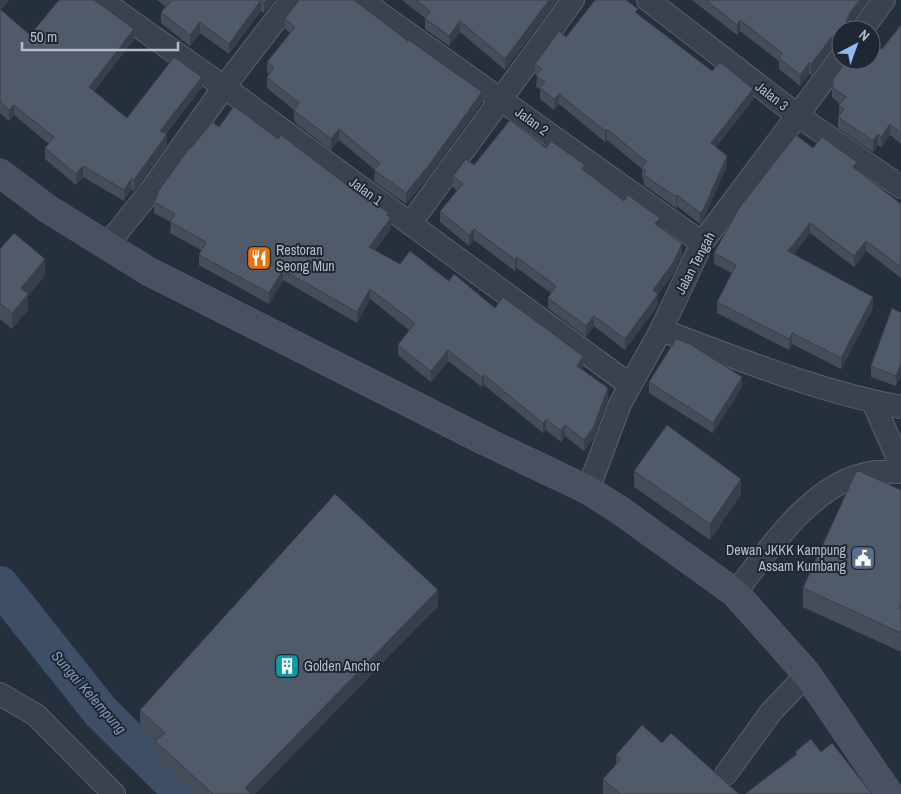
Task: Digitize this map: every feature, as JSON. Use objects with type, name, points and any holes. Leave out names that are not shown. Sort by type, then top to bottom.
[{"type":"main road","points":[[0,173],[48,209],[148,272],[487,442],[588,490],[621,512],[735,594],[807,674],[889,794]]},
{"type":"street","name":"Jalan 1","points":[[101,0],[224,87],[630,385]]},
{"type":"street","points":[[107,245],[149,193],[224,87],[291,0]]},
{"type":"street","name":"Jalan 2","points":[[360,0],[702,243]]},
{"type":"street","points":[[410,224],[574,0]]},
{"type":"street","name":"Jalan 3","points":[[648,0],[797,115],[901,187]]},
{"type":"street","points":[[869,20],[884,0]]},
{"type":"street","name":"Jalan Tengah","points":[[588,490],[620,404],[661,330],[702,243],[831,70]]},
{"type":"street","points":[[661,330],[816,385],[873,402],[901,407]]},
{"type":"street","points":[[873,402],[901,466]]},
{"type":"street","points":[[735,594],[781,535],[833,488],[852,478],[870,473],[901,472]]},
{"type":"street","points":[[726,774],[771,712],[807,674]]},
{"type":"street","points":[[0,694],[36,715],[114,794]]},
{"type":"building","points":[[59,0],[94,0],[134,29],[89,87],[127,118],[174,57],[202,77],[160,131],[167,134],[134,180],[131,179],[124,190],[83,166],[76,174],[45,148],[54,137],[14,105],[9,110],[0,102],[0,9],[30,35]]},
{"type":"building","points":[[170,0],[261,0],[229,44],[200,22],[190,35],[161,12]]},
{"type":"building","points":[[299,0],[354,0],[408,41],[482,92],[429,165],[406,193],[374,170],[380,163],[339,129],[331,139],[298,114],[294,110],[299,103],[267,77],[274,68],[267,62],[295,27],[285,19]]},
{"type":"building","points":[[416,0],[549,0],[505,59],[460,21],[449,36],[425,18],[430,11]]},
{"type":"building","points":[[595,0],[626,0],[638,9],[635,12],[712,71],[720,62],[753,89],[711,143],[727,156],[700,213],[677,195],[676,197],[644,175],[646,171],[642,167],[647,162],[607,129],[605,131],[559,94],[554,99],[540,88],[545,82],[536,76],[542,69],[535,64],[559,31],[566,37]]},
{"type":"building","points":[[706,0],[860,0],[851,11],[847,20],[831,20],[831,38],[800,75],[779,58],[782,53],[740,20],[737,25]]},
{"type":"building","points":[[901,25],[901,133],[890,124],[881,137],[878,134],[873,141],[838,117],[844,109],[839,105],[846,97],[832,87],[834,83],[832,81],[840,70],[881,70],[882,49]]},
{"type":"building","points":[[234,106],[278,139],[281,135],[356,192],[358,191],[389,213],[387,215],[391,218],[369,247],[400,264],[410,251],[449,281],[454,274],[495,308],[503,297],[583,356],[577,366],[608,388],[593,428],[584,440],[565,425],[561,431],[546,419],[543,423],[484,375],[482,377],[448,350],[431,371],[398,345],[415,323],[370,289],[357,312],[283,270],[269,293],[199,255],[206,242],[170,222],[175,214],[154,202],[157,193],[190,147],[212,122],[219,127]]},
{"type":"building","points":[[510,120],[546,148],[551,141],[585,165],[582,169],[624,201],[628,195],[660,218],[655,224],[682,244],[673,263],[653,290],[658,294],[625,339],[594,316],[586,326],[548,298],[556,286],[517,257],[515,260],[474,229],[469,235],[440,211],[463,184],[453,176],[466,159],[474,165]]},
{"type":"building","points":[[796,135],[813,148],[822,137],[857,162],[853,167],[901,204],[901,267],[866,241],[854,256],[810,223],[788,251],[873,297],[841,358],[792,333],[789,339],[717,302],[736,265],[714,253],[739,208]]},
{"type":"building","points":[[14,233],[45,259],[21,288],[28,294],[12,313],[0,303],[0,249]]},
{"type":"building","points":[[892,308],[901,313],[901,364],[896,376],[871,366]]},
{"type":"building","points":[[676,339],[690,344],[742,377],[713,423],[649,382]]},
{"type":"building","points":[[667,425],[741,479],[710,524],[634,471]]},
{"type":"building","name":"Dewan JKKK Kampung Assam Kumbang","points":[[859,471],[901,490],[901,603],[899,608],[901,609],[901,633],[803,588],[856,472]]},
{"type":"building","name":"Golden Anchor","points":[[335,494],[438,590],[245,788],[251,794],[213,794],[155,741],[165,733],[140,710]]},
{"type":"building","points":[[642,725],[662,743],[671,733],[739,794],[620,794],[603,779],[621,759],[616,755]]},
{"type":"building","points":[[811,739],[821,752],[832,743],[872,794],[745,794],[797,754],[795,752]]},
{"type":"waterway","name":"Sungai Kelempung","points":[[0,585],[101,712],[184,794]]},
{"type":"place","name":"Restoran Seong Mun","points":[[259,258]]},
{"type":"place","name":"Dewan JKKK Kampung Assam Kumbang","points":[[863,558]]},
{"type":"place","name":"Golden Anchor","points":[[287,666]]}]
